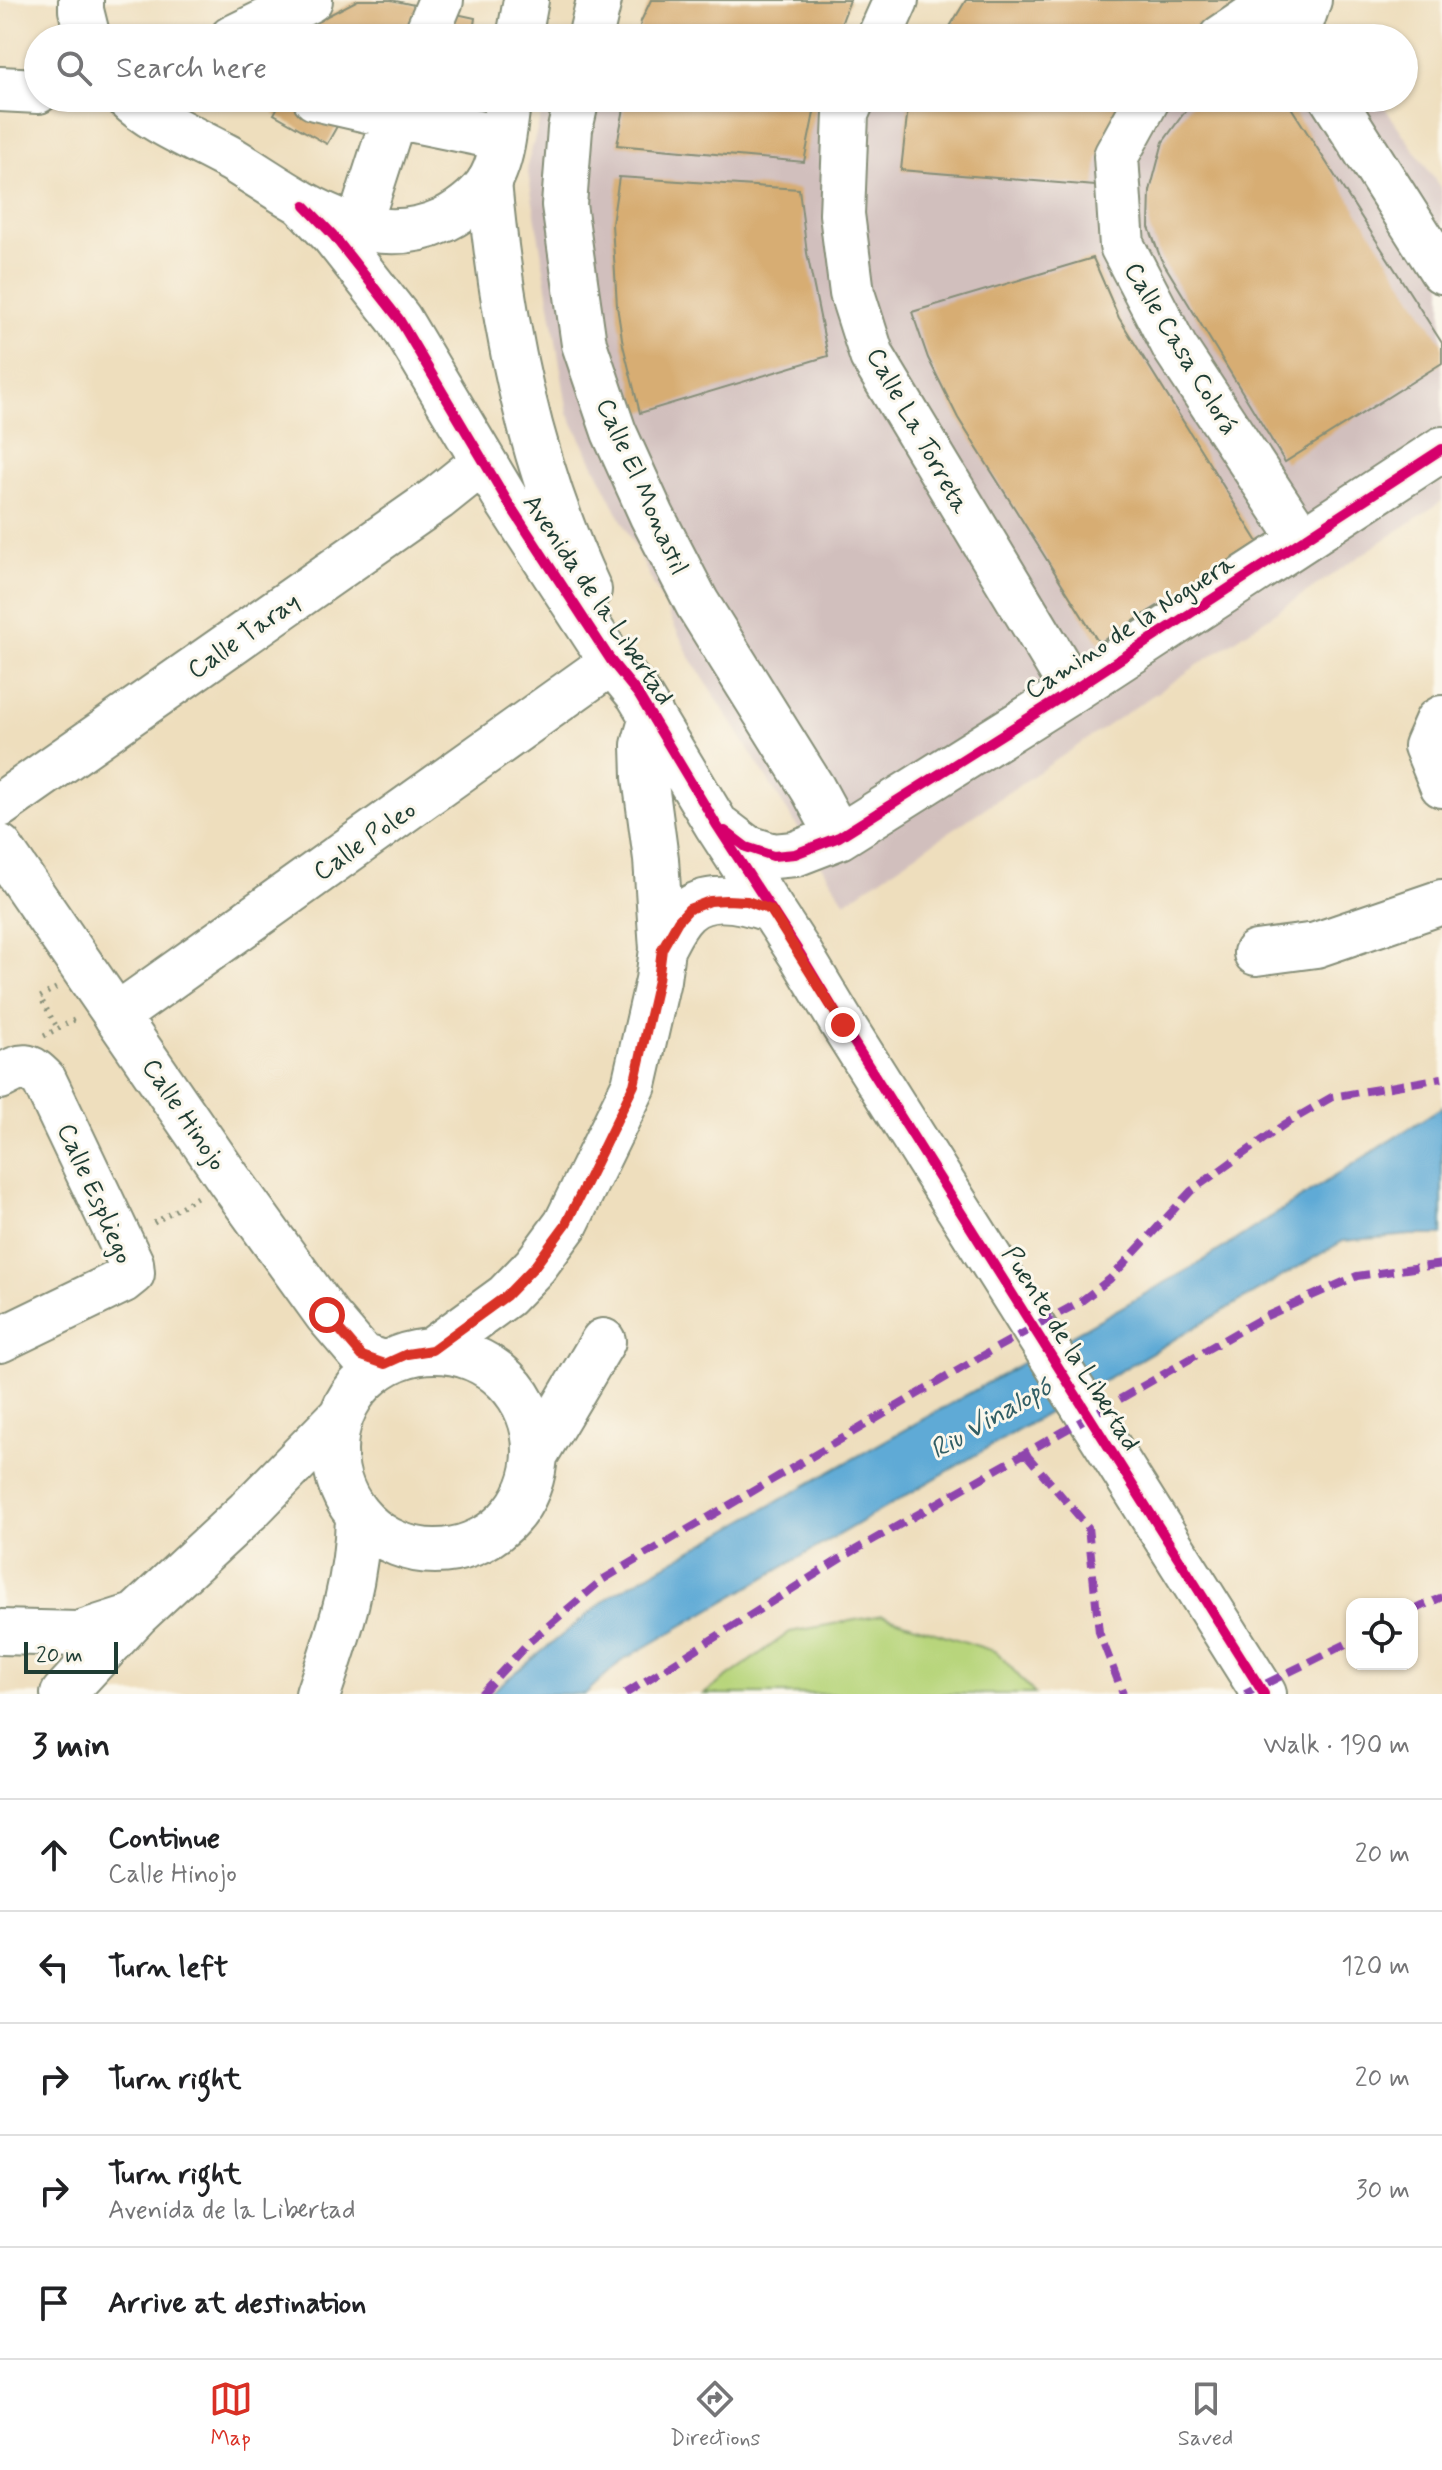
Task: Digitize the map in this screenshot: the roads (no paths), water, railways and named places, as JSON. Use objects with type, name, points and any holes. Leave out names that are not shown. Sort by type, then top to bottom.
[{"type":"street","points":[[81,0],[84,24]]},
{"type":"street","points":[[261,24],[310,0]]},
{"type":"street","points":[[431,24],[441,0]]},
{"type":"street","points":[[522,24],[526,0]]},
{"type":"street","points":[[593,24],[599,0]]},
{"type":"street","points":[[885,24],[896,0]]},
{"type":"street","points":[[1242,24],[1286,0]]},
{"type":"street","points":[[1301,24],[1309,0]]},
{"type":"street","points":[[0,89],[24,90]]},
{"type":"street","points":[[148,112],[331,219],[358,228],[388,232],[432,225],[455,215],[475,198],[496,170],[506,118],[447,112]]},
{"type":"street","points":[[358,228],[396,112]]},
{"type":"street","name":"Calle El Monastil","points":[[574,112],[564,205],[584,344],[614,432],[652,516],[697,603],[813,789],[839,837]]},
{"type":"street","name":"Calle La Torreta","points":[[847,112],[842,214],[852,293],[872,356],[1073,690]]},
{"type":"street","name":"Calle Casa Colorá","points":[[1140,112],[1116,156],[1122,246],[1175,348],[1302,540]]},
{"type":"street","points":[[1341,112],[1442,271]]},
{"type":"street","points":[[432,1350],[506,1296],[535,1266],[566,1224],[634,1085],[662,949],[644,745],[634,691],[584,578],[534,445],[509,339],[489,182]]},
{"type":"street","name":"Avenida de la Libertad","points":[[305,206],[333,235],[399,319],[483,462],[634,691],[843,1025]]},
{"type":"street","name":"Camino de la Noguera","points":[[839,837],[1073,690],[1442,449]]},
{"type":"street","name":"Calle Taray","points":[[0,805],[426,507],[483,462]]},
{"type":"street","name":"Calle Poleo","points":[[97,1017],[634,691]]},
{"type":"street","points":[[1442,718],[1437,721],[1426,746],[1442,785]]},
{"type":"street","points":[[716,824],[746,847],[773,856],[795,854],[839,837]]},
{"type":"street","points":[[801,955],[798,893],[807,875],[839,837]]},
{"type":"street","name":"Calle Hinojo","points":[[0,847],[97,1017],[228,1178],[335,1326],[362,1356],[385,1364]]},
{"type":"street","points":[[662,949],[678,921],[689,909],[700,905],[726,900],[747,901],[771,910]]},
{"type":"street","points":[[1256,953],[1316,945],[1442,902]]},
{"type":"street","name":"Puente de la Libertad","points":[[843,1025],[1264,1694]]},
{"type":"street","name":"Calle Espliego","points":[[0,1340],[122,1281],[132,1273],[131,1263],[44,1080],[16,1072]]},
{"type":"street","points":[[503,1378],[493,1323],[506,1296]]},
{"type":"street","points":[[503,1378],[545,1378],[603,1341],[536,1454]]},
{"type":"street","points":[[318,1694],[348,1607],[356,1557],[353,1508],[337,1474],[334,1445],[340,1417],[351,1396],[366,1378],[385,1364],[407,1354],[432,1350],[463,1355],[503,1378],[527,1409],[534,1431],[536,1454],[529,1486],[513,1514],[490,1535],[460,1548],[411,1556],[364,1587],[348,1607]]},
{"type":"street","points":[[63,1694],[136,1615],[248,1511],[340,1417]]},
{"type":"street","points":[[260,1497],[304,1489],[335,1493],[378,1534],[402,1546],[428,1551]]},
{"type":"street","points":[[20,1633],[78,1634],[136,1615]]},
{"type":"street","points":[[20,1633],[55,1657],[59,1672],[56,1694]]},
{"type":"water","name":"Riu Vinalopó","points":[[1442,1107],[1442,1235],[1343,1241],[620,1662],[585,1694],[489,1694],[612,1595],[1198,1264]]}]
